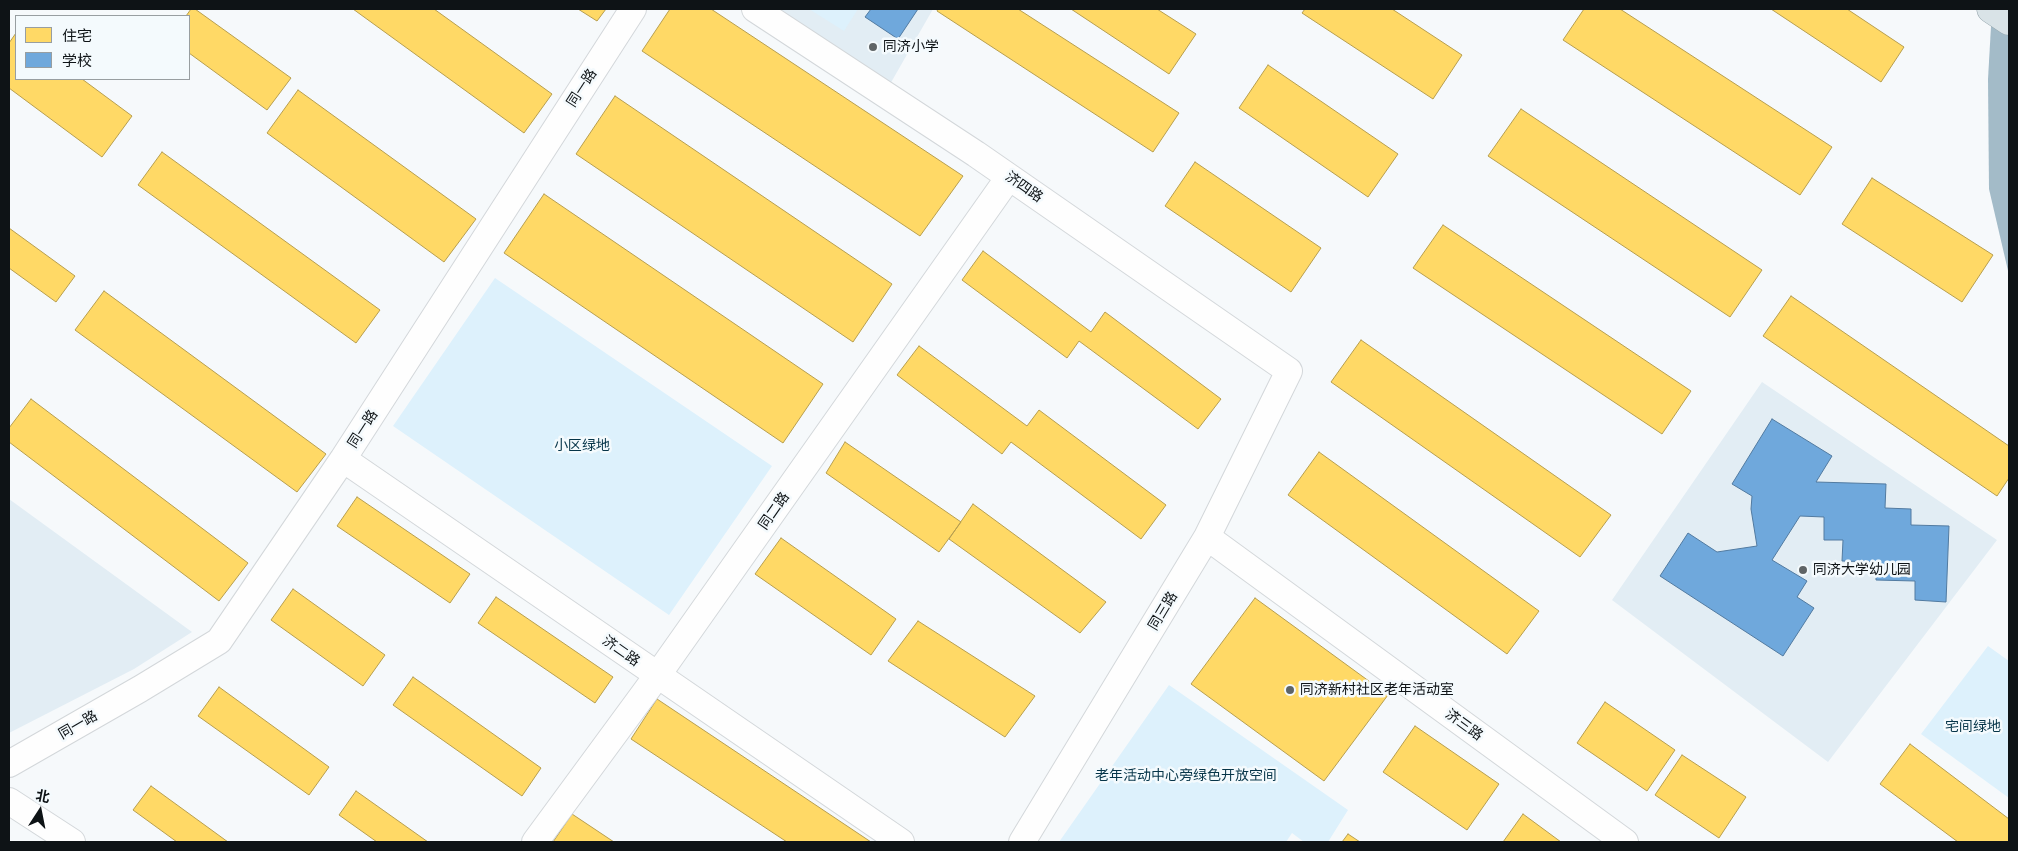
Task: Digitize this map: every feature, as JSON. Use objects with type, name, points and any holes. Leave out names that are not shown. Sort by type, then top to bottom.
[{"type":"main road","points":[[1991,9],[2009,21]]},
{"type":"street","name":"同一路","points":[[9,764],[219,641],[343,460],[634,9]]},
{"type":"street","name":"济四路","points":[[755,9],[1009,177],[1289,371]]},
{"type":"street","name":"同二路","points":[[535,842],[657,676],[1009,177]]},
{"type":"street","name":"同三路","points":[[1022,842],[1207,538],[1289,371]]},
{"type":"street","name":"济二路","points":[[343,460],[901,842]]},
{"type":"street","name":"济三路","points":[[1207,538],[1625,842]]},
{"type":"street","points":[[9,801],[72,842]]},
{"type":"shaded area","name":"同济小学","points":[[779,9],[933,9],[889,86]]},
{"type":"shaded area","points":[[1992,9],[2009,9],[2009,275],[1989,189],[1988,79]]},
{"type":"shaded area","name":"同济大学幼儿园","points":[[1762,382],[1997,540],[1828,762],[1612,600]]},
{"type":"shaded area","points":[[9,499],[192,632],[134,669],[9,733]]},
{"type":"green space","points":[[809,9],[858,9],[844,31]]},
{"type":"green space","name":"小区绿地","points":[[495,278],[772,466],[669,615],[393,426]]},
{"type":"green space","name":"宅间绿地","points":[[1988,646],[2009,661],[2009,798],[1921,734]]},
{"type":"green space","name":"老年活动中心旁绿色开放空间","points":[[1169,685],[1348,810],[1328,842],[1304,842],[1292,833],[1286,842],[1059,842]]},
{"type":"building: 住宅","points":[[191,9],[195,9],[291,78],[267,110],[190,54],[190,15],[187,15]]},
{"type":"building: 住宅","points":[[353,9],[434,9],[552,94],[524,133]]},
{"type":"building: 住宅","points":[[578,9],[606,9],[597,21]]},
{"type":"building: 住宅","points":[[670,9],[711,9],[963,176],[920,236],[642,51]]},
{"type":"building: 住宅","points":[[938,9],[1018,9],[1179,113],[1153,152],[937,11]]},
{"type":"building: 住宅","points":[[1071,9],[1157,9],[1196,34],[1169,74]]},
{"type":"building: 住宅","points":[[1305,9],[1392,9],[1462,55],[1433,99],[1302,13]]},
{"type":"building: 住宅","points":[[1584,9],[1620,9],[1832,147],[1800,195],[1563,40]]},
{"type":"building: 住宅","points":[[1771,9],[1847,9],[1904,47],[1881,82]]},
{"type":"building: 住宅","points":[[15,34],[15,80],[83,80],[132,116],[102,157],[9,88],[9,43]]},
{"type":"building: 住宅","points":[[1268,65],[1398,154],[1368,197],[1239,108]]},
{"type":"building: 住宅","points":[[298,90],[476,219],[444,262],[267,133]]},
{"type":"building: 住宅","points":[[615,96],[892,284],[853,342],[576,154]]},
{"type":"building: 住宅","points":[[1521,109],[1762,270],[1730,317],[1488,156]]},
{"type":"building: 住宅","points":[[162,152],[380,310],[356,343],[138,185]]},
{"type":"building: 住宅","points":[[1195,162],[1321,248],[1291,292],[1165,206]]},
{"type":"building: 住宅","points":[[1872,178],[1993,255],[1962,302],[1842,224]]},
{"type":"building: 住宅","points":[[544,194],[823,384],[783,443],[504,253]]},
{"type":"building: 住宅","points":[[1443,225],[1691,391],[1662,434],[1413,268]]},
{"type":"building: 住宅","points":[[9,228],[75,276],[56,302],[9,268]]},
{"type":"building: 住宅","points":[[983,251],[1091,332],[1105,312],[1221,399],[1198,429],[1079,341],[1067,358],[962,280]]},
{"type":"building: 住宅","points":[[104,291],[326,454],[297,492],[75,330]]},
{"type":"building: 住宅","points":[[1791,296],[2009,446],[2009,478],[1997,496],[1763,336]]},
{"type":"building: 住宅","points":[[1361,340],[1611,515],[1580,557],[1331,382]]},
{"type":"building: 住宅","points":[[919,346],[1027,426],[1039,410],[1166,505],[1141,539],[1011,442],[1002,454],[897,375]]},
{"type":"building: 住宅","points":[[31,399],[248,563],[219,601],[9,442],[9,428]]},
{"type":"building: 住宅","points":[[845,442],[961,522],[939,552],[826,473]]},
{"type":"building: 住宅","points":[[1319,452],[1539,611],[1507,654],[1288,495]]},
{"type":"building: 住宅","points":[[357,497],[470,574],[450,603],[337,526]]},
{"type":"building: 住宅","points":[[973,504],[1106,602],[1080,633],[949,539]]},
{"type":"building: 住宅","points":[[781,538],[896,619],[871,655],[755,574]]},
{"type":"building: 住宅","points":[[293,589],[385,655],[363,686],[271,620]]},
{"type":"building: 住宅","points":[[496,597],[613,677],[595,703],[478,623]]},
{"type":"building: 住宅","name":"同济新村社区老年活动室","points":[[1255,598],[1388,695],[1324,781],[1191,684]]},
{"type":"building: 住宅","points":[[918,621],[1035,696],[1005,737],[888,661]]},
{"type":"building: 住宅","points":[[413,677],[541,768],[522,796],[393,705]]},
{"type":"building: 住宅","points":[[219,687],[329,767],[309,795],[198,716]]},
{"type":"building: 住宅","points":[[657,699],[871,842],[787,842],[631,739]]},
{"type":"building: 住宅","points":[[1605,702],[1675,750],[1647,791],[1577,743]]},
{"type":"building: 住宅","points":[[1415,726],[1499,784],[1467,830],[1383,772]]},
{"type":"building: 住宅","points":[[1910,744],[2009,819],[2009,842],[1958,842],[1880,784]]},
{"type":"building: 住宅","points":[[1682,755],[1746,797],[1719,838],[1655,795]]},
{"type":"building: 住宅","points":[[151,786],[228,842],[177,842],[133,810]]},
{"type":"building: 住宅","points":[[356,791],[428,842],[377,842],[339,815]]},
{"type":"building: 住宅","points":[[572,814],[614,842],[553,842]]},
{"type":"building: 住宅","points":[[1523,814],[1561,842],[1503,842]]},
{"type":"building: 住宅","points":[[1348,834],[1360,842],[1342,842]]},
{"type":"building: 学校","points":[[871,9],[918,9],[898,39],[865,17]]},
{"type":"building: 学校","points":[[1772,419],[1832,456],[1816,482],[1886,484],[1885,508],[1911,509],[1911,525],[1949,526],[1946,602],[1915,600],[1915,581],[1876,580],[1876,562],[1842,561],[1843,540],[1824,540],[1824,517],[1800,516],[1772,560],[1807,581],[1797,597],[1814,608],[1783,656],[1660,576],[1688,533],[1717,552],[1757,546],[1751,509],[1752,496],[1732,484]]},
{"type":"place","name":"同济小学","points":[[873,47]]},
{"type":"place","name":"同济大学幼儿园","points":[[1803,570]]},
{"type":"place","name":"同济新村社区老年活动室","points":[[1290,690]]}]
